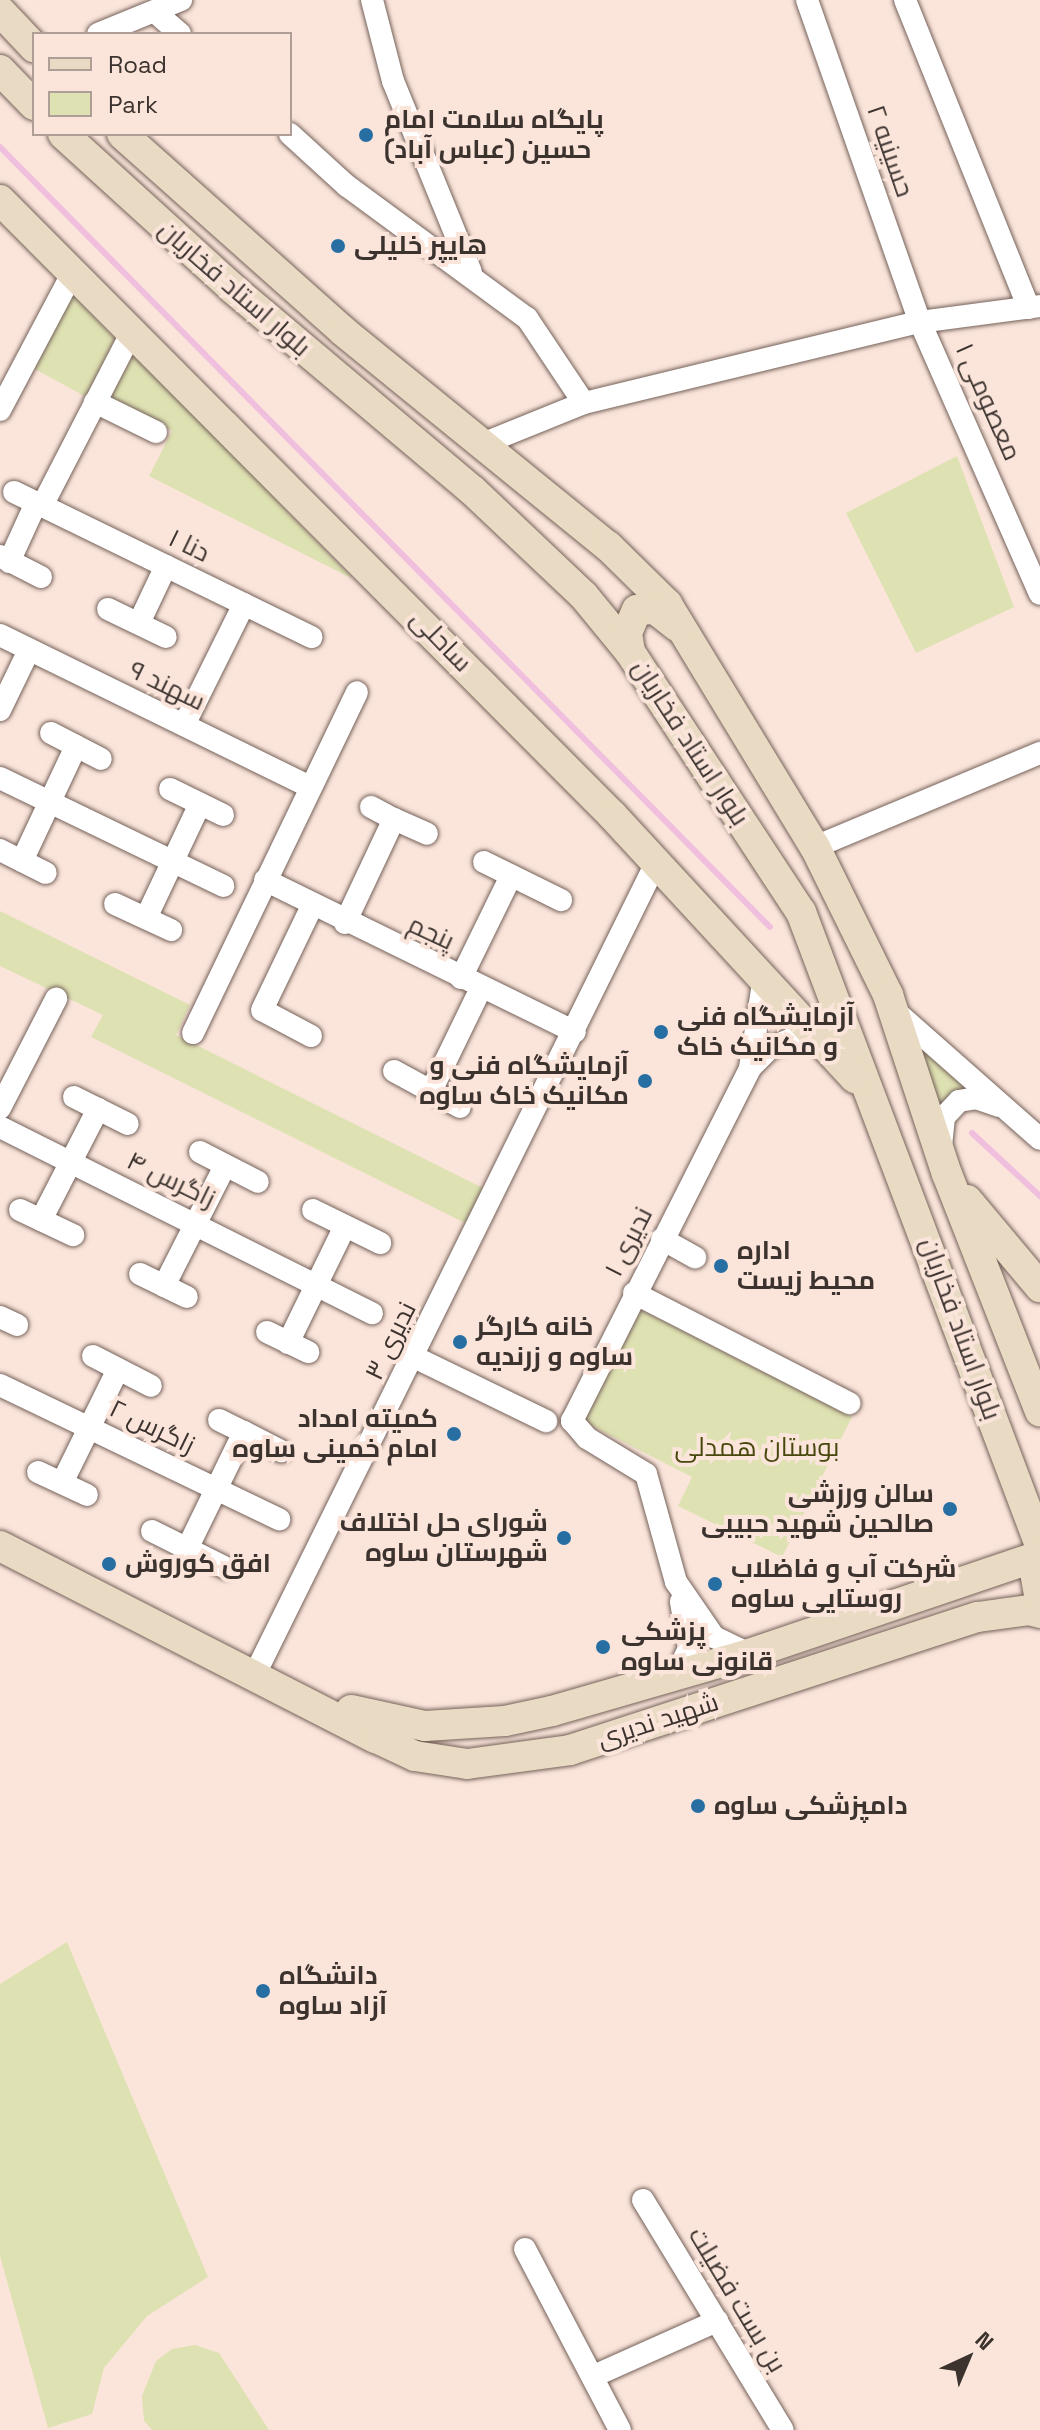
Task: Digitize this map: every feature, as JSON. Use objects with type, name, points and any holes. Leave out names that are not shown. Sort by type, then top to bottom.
[{"type":"main road","points":[[0,11],[32,45]]},
{"type":"main road","points":[[0,70],[32,103]]},
{"type":"main road","name":"بلوار استاد فخاریان","points":[[65,136],[243,298],[481,498],[584,596],[630,652],[801,912],[1014,1473],[1040,1551]]},
{"type":"main road","name":"بلوار استاد فخاریان","points":[[124,136],[480,445],[631,567],[686,633],[815,847],[895,1011],[945,1166],[1040,1411]]},
{"type":"main road","name":"ساحلی","points":[[0,200],[657,861],[869,1094]]},
{"type":"main road","points":[[630,652],[627,633],[637,610],[655,609],[686,633]]},
{"type":"main road","points":[[770,984],[810,989],[818,981],[818,956]]},
{"type":"main road","points":[[945,1166],[1040,1287]]},
{"type":"main road","points":[[1014,1473],[1040,1495]]},
{"type":"main road","name":"شهید ندیری","points":[[0,1546],[415,1756],[467,1764],[504,1762],[570,1750],[978,1617],[1029,1610],[1040,1613]]},
{"type":"main road","points":[[1040,1551],[1035,1580],[1040,1600]]},
{"type":"main road","name":"شهید ندیری","points":[[268,1681],[396,1723],[425,1726],[505,1721],[675,1677],[749,1654],[1040,1551]]},
{"type":"street","points":[[103,32],[181,0]]},
{"type":"street","points":[[372,0],[393,81],[473,276]]},
{"type":"street","name":"حسینیه ۲","points":[[807,0],[920,322]]},
{"type":"street","points":[[480,445],[584,403],[920,322],[1035,307],[905,0]]},
{"type":"street","points":[[155,12],[178,32]]},
{"type":"street","points":[[292,136],[347,186],[473,276],[538,330],[584,403]]},
{"type":"street","points":[[0,410],[73,272]]},
{"type":"street","name":"معصومی ۱","points":[[920,322],[1040,594]]},
{"type":"street","points":[[41,577],[5,559],[39,504],[132,332]]},
{"type":"street","points":[[95,402],[156,432]]},
{"type":"street","name":"دنا ۱","points":[[14,492],[311,637]]},
{"type":"street","points":[[139,623],[166,566]]},
{"type":"street","points":[[184,725],[244,604]]},
{"type":"street","points":[[108,609],[166,637]]},
{"type":"street","name":"سهند ۹","points":[[0,635],[310,787]]},
{"type":"street","points":[[0,710],[29,650]]},
{"type":"street","points":[[193,1033],[357,692]]},
{"type":"street","points":[[51,733],[101,759]]},
{"type":"street","points":[[22,861],[76,746]]},
{"type":"street","points":[[815,847],[1040,753]]},
{"type":"street","points":[[0,778],[48,804],[223,886]]},
{"type":"street","points":[[170,789],[223,815]]},
{"type":"street","points":[[146,918],[200,804]]},
{"type":"street","points":[[371,807],[427,834]]},
{"type":"street","points":[[345,923],[394,819]]},
{"type":"street","points":[[0,850],[46,873]]},
{"type":"street","name":"ندیری ۳","points":[[268,1681],[414,1357],[657,861]]},
{"type":"street","points":[[484,862],[561,900]]},
{"type":"street","points":[[431,1091],[511,876]]},
{"type":"street","name":"پنجم","points":[[265,880],[345,923],[575,1032]]},
{"type":"street","points":[[115,904],[171,930]]},
{"type":"street","points":[[311,1036],[262,1010],[312,906]]},
{"type":"street","points":[[750,1068],[770,984]]},
{"type":"street","points":[[0,1108],[56,999]]},
{"type":"street","points":[[895,1011],[1025,1117],[1040,1139]]},
{"type":"street","points":[[750,1068],[770,1048],[791,1039],[809,1038],[838,1059]]},
{"type":"street","name":"ندیری ۱","points":[[749,1654],[714,1637],[676,1582],[646,1474],[587,1438],[572,1421],[750,1068]]},
{"type":"street","points":[[394,1071],[460,1107]]},
{"type":"street","points":[[74,1097],[128,1124]]},
{"type":"street","points":[[945,1166],[944,1117],[959,1101],[976,1098],[1025,1117]]},
{"type":"street","points":[[41,1220],[98,1109]]},
{"type":"street","name":"زاگرس ۴","points":[[0,1127],[372,1313]]},
{"type":"street","points":[[200,1152],[258,1182]]},
{"type":"street","points":[[164,1286],[225,1166]]},
{"type":"street","points":[[20,1210],[73,1235]]},
{"type":"street","points":[[313,1210],[380,1243]]},
{"type":"street","points":[[267,1332],[298,1348],[316,1285],[345,1226]]},
{"type":"street","points":[[662,1239],[695,1257]]},
{"type":"street","points":[[140,1274],[187,1297]]},
{"type":"street","points":[[634,1293],[849,1403]]},
{"type":"street","points":[[93,1356],[151,1386]]},
{"type":"street","points":[[414,1357],[546,1421]]},
{"type":"street","points":[[62,1483],[118,1369]]},
{"type":"street","name":"زاگرس ۲","points":[[0,1385],[279,1519]]},
{"type":"street","points":[[219,1420],[281,1451]]},
{"type":"street","points":[[187,1549],[244,1432]]},
{"type":"street","points":[[38,1472],[87,1495]]},
{"type":"street","points":[[152,1531],[226,1568]]},
{"type":"street","points":[[675,1677],[689,1648],[676,1582]]},
{"type":"street","name":"بن بست فضیلت","points":[[643,2200],[783,2430]]},
{"type":"street","points":[[525,2249],[596,2375],[620,2430]]},
{"type":"street","points":[[596,2375],[717,2321]]},
{"type":"green space","points":[[72,295],[119,343],[88,398],[33,368]]},
{"type":"green space","points":[[133,353],[353,579],[149,476],[172,431],[110,399]]},
{"type":"green space","points":[[957,456],[1014,607],[916,653],[846,513]]},
{"type":"green space","points":[[0,911],[190,1005],[176,1035],[495,1194],[477,1229],[91,1037],[103,1015],[0,966]]},
{"type":"green space","points":[[917,1039],[977,1089],[952,1092],[939,1114]]},
{"type":"green space","name":"بوستان همدلی","points":[[637,1308],[852,1417],[782,1557],[678,1506],[692,1477],[588,1424],[585,1417]]},
{"type":"green space","points":[[67,1942],[208,2277],[147,2316],[104,2368],[92,2414],[48,2428],[0,2256],[0,1984]]},
{"type":"green space","points":[[195,2345],[219,2353],[269,2430],[152,2430],[144,2421],[142,2396],[156,2361],[172,2349]]},
{"type":"waterway","points":[[0,147],[770,927]]},
{"type":"waterway","points":[[972,1133],[1040,1196]]},
{"type":"place","name":"پایگاه سلامت امام حسین (عباس آباد)","points":[[366,135]]},
{"type":"place","name":"هایپر خلیلی","points":[[338,246]]},
{"type":"place","name":"آزمایشگاه فنی و مکانیک خاک","points":[[661,1032]]},
{"type":"place","name":"آزمایشگاه فنی و مکانیک خاک ساوه","points":[[645,1081]]},
{"type":"place","name":"اداره محیط زیست","points":[[721,1266]]},
{"type":"place","name":"خانه کارگر ساوه و زرندیه","points":[[460,1342]]},
{"type":"place","name":"کمیته امداد امام خمینی ساوه","points":[[454,1434]]},
{"type":"place","name":"سالن ورزشی صالحین شهید حبیبی","points":[[950,1509]]},
{"type":"place","name":"شورای حل اختلاف شهرستان ساوه","points":[[564,1538]]},
{"type":"place","name":"افق کوروش","points":[[109,1564]]},
{"type":"place","name":"شرکت آب و فاضلاب روستایی ساوه","points":[[715,1584]]},
{"type":"place","name":"پزشکی قانونی ساوه","points":[[603,1647]]},
{"type":"place","name":"دامپزشکی ساوه","points":[[698,1806]]},
{"type":"place","name":"دانشگاه آزاد ساوه","points":[[263,1991]]}]
